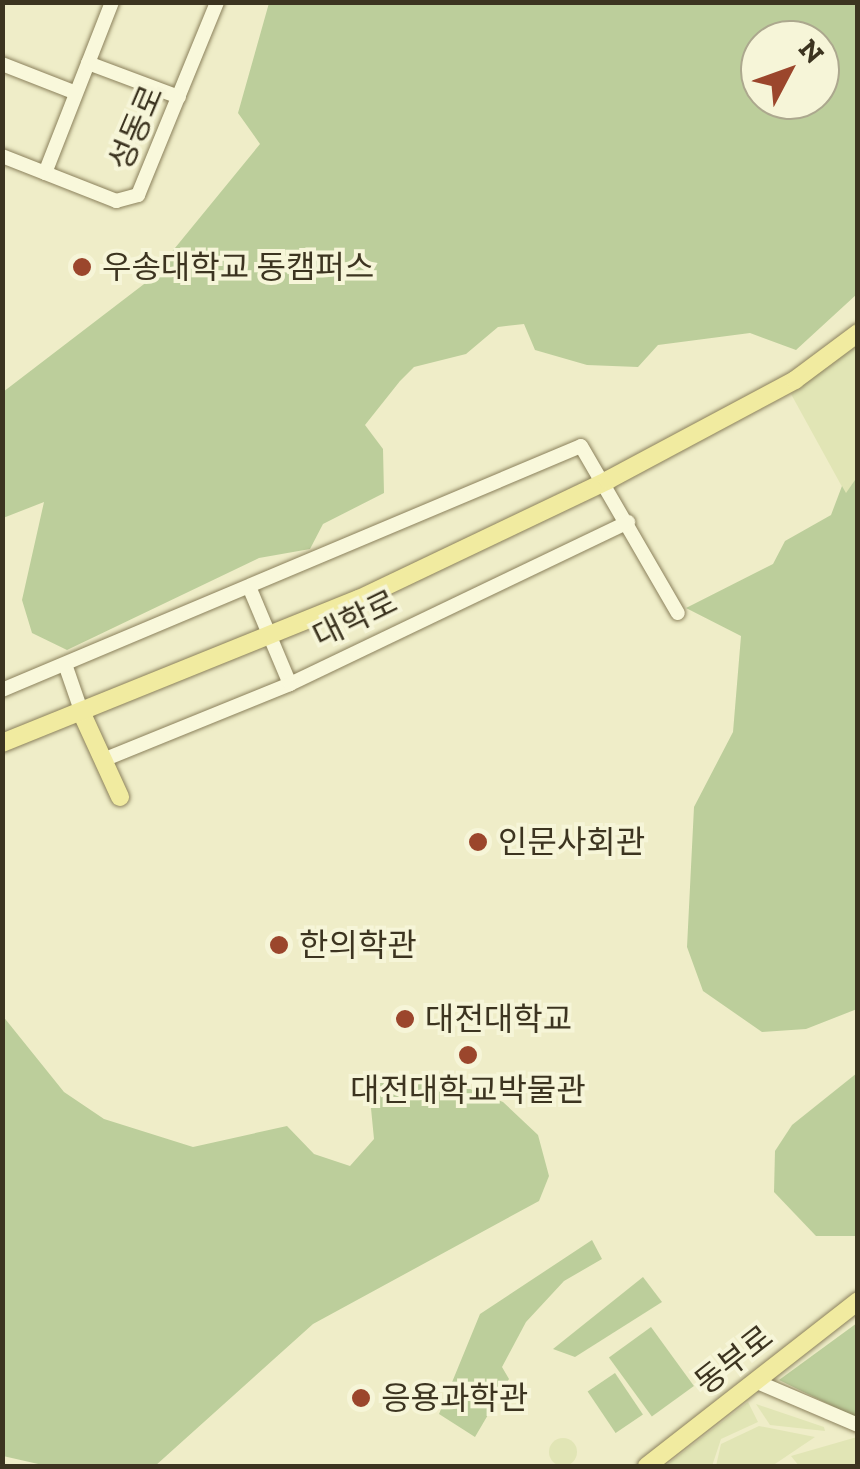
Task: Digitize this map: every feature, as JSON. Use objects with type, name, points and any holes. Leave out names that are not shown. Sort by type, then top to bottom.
[{"type":"main road","name":"대학로","points":[[2,742],[83,716],[270,636],[608,480],[795,380],[858,332]]},
{"type":"main road","points":[[83,716],[120,797]]},
{"type":"main road","name":"동부로","points":[[647,1466],[858,1301]]},
{"type":"street","points":[[45,174],[112,2]]},
{"type":"street","name":"성동로","points":[[2,156],[128,202],[179,97],[217,2]]},
{"type":"street","points":[[88,63],[179,97]]},
{"type":"street","points":[[2,64],[76,94]]},
{"type":"street","points":[[2,690],[66,667],[581,446],[608,480],[678,613]]},
{"type":"street","name":"대학로","points":[[104,760],[290,684],[628,522]]},
{"type":"street","points":[[250,589],[290,684]]},
{"type":"street","points":[[66,667],[83,716]]},
{"type":"street","points":[[756,1381],[858,1425]]},
{"type":"green space","points":[[269,3],[857,3],[857,294],[796,350],[750,333],[658,345],[638,367],[587,365],[535,350],[524,324],[498,327],[466,354],[414,367],[400,381],[365,425],[383,449],[384,493],[323,524],[310,549],[259,558],[67,650],[32,633],[22,600],[44,502],[3,518],[3,392],[148,281],[260,144],[238,113]]},
{"type":"green space","points":[[857,341],[857,477],[846,494],[791,394]]},
{"type":"green space","points":[[857,477],[857,1009],[806,1029],[762,1032],[703,991],[687,947],[694,807],[733,732],[741,636],[686,608],[773,564],[785,541],[831,515],[842,486],[846,493]]},
{"type":"green space","points":[[2,1015],[64,1092],[104,1119],[193,1147],[287,1126],[314,1154],[350,1166],[374,1139],[369,1088],[392,1077],[455,1083],[503,1102],[538,1135],[549,1176],[539,1201],[313,1324],[155,1466],[47,1466],[3,1456]]},
{"type":"green space","points":[[857,1073],[857,1236],[816,1236],[774,1192],[775,1151],[792,1125]]},
{"type":"green space","points":[[592,1240],[602,1259],[564,1281],[526,1322],[502,1367],[509,1379],[475,1437],[439,1414],[480,1314]]},
{"type":"green space","points":[[643,1277],[662,1302],[575,1357],[553,1349]]},
{"type":"green space","points":[[857,1323],[857,1418],[779,1380]]},
{"type":"green space","points":[[651,1327],[694,1386],[652,1417],[609,1358]]},
{"type":"green space","points":[[615,1373],[643,1414],[616,1433],[588,1391]]},
{"type":"green space","points":[[748,1402],[758,1422],[721,1439],[712,1466],[665,1466]]},
{"type":"green space","points":[[756,1404],[824,1427],[825,1431],[770,1425]]},
{"type":"green space","points":[[759,1426],[815,1437],[772,1466],[716,1466],[721,1444]]},
{"type":"green space","points":[[857,1437],[857,1466],[799,1466],[791,1456]]},
{"type":"green space","points":[[563,1438],[573,1442],[577,1452],[573,1462],[563,1466],[553,1462],[549,1452],[553,1442]]},
{"type":"place","name":"우송대학교 동캠퍼스","points":[[82,267]]},
{"type":"place","name":"인문사회관","points":[[478,842]]},
{"type":"place","name":"한의학관","points":[[279,945]]},
{"type":"place","name":"대전대학교","points":[[405,1019]]},
{"type":"place","name":"대전대학교박물관","points":[[468,1055]]},
{"type":"place","name":"응용과학관","points":[[361,1398]]}]
